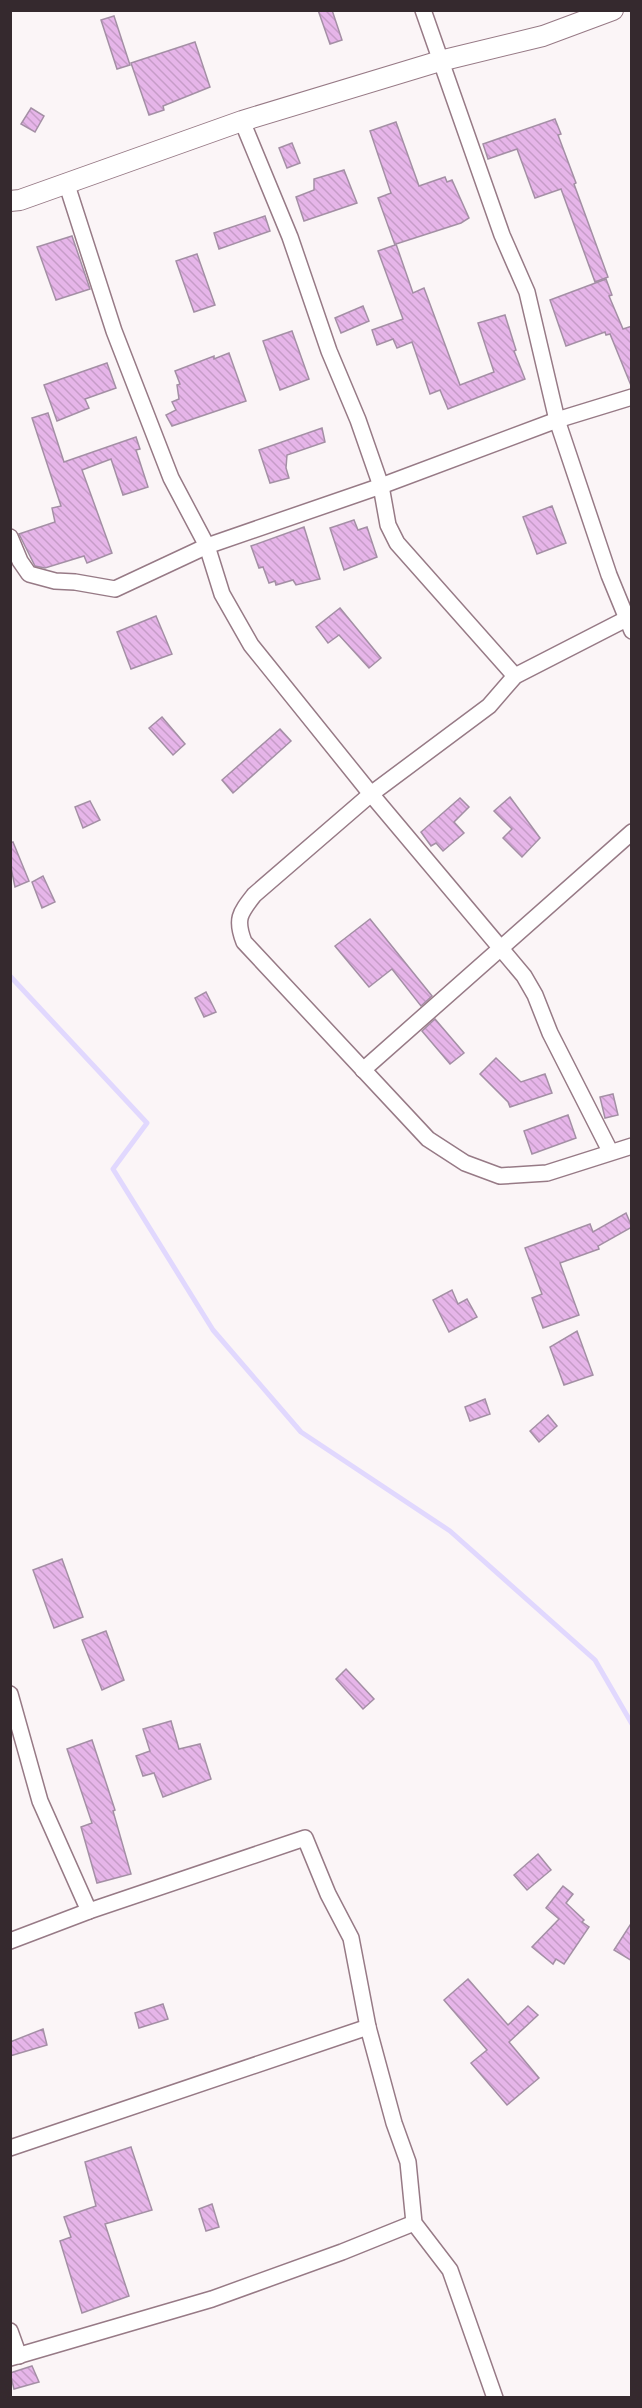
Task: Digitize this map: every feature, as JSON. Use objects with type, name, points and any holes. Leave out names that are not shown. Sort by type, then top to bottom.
[{"type":"street","points":[[423,10],[502,235],[527,291],[557,420],[630,622],[515,676],[489,706],[371,794],[254,895],[240,913],[238,928],[244,942],[428,1139],[465,1163],[500,1176],[547,1173],[610,1151],[632,1146]]},
{"type":"street","points":[[10,201],[20,200],[243,121],[440,61],[543,36],[613,10]]},
{"type":"street","points":[[243,121],[290,237],[329,351],[358,420],[381,486],[388,525],[397,543],[515,676]]},
{"type":"street","points":[[66,182],[118,342],[171,478],[207,546],[222,594],[251,645],[371,794],[502,947],[524,976],[535,995],[550,1033],[610,1151]]},
{"type":"street","points":[[10,537],[20,561],[29,574],[55,581],[115,589],[207,546],[381,486],[557,420],[632,397]]},
{"type":"street","points":[[363,1070],[632,832]]},
{"type":"street","points":[[10,1694],[40,1801],[89,1911]]},
{"type":"street","points":[[10,1941],[89,1911],[305,1838],[328,1894],[351,1938],[368,2027],[394,2123],[408,2162],[414,2223],[450,2270],[495,2397]]},
{"type":"street","points":[[10,2148],[368,2027]]},
{"type":"street","points":[[10,2331],[15,2357],[212,2299],[414,2223]]},
{"type":"building","points":[[318,10],[332,10],[342,40],[330,44]]},
{"type":"building","points":[[114,16],[130,65],[117,69],[101,20]]},
{"type":"building","points":[[195,42],[210,87],[163,106],[164,110],[149,115],[131,63]]},
{"type":"building","points":[[31,108],[44,116],[35,132],[21,124]]},
{"type":"building","points":[[555,119],[561,134],[558,135],[576,183],[574,184],[608,277],[595,282],[561,189],[535,198],[517,149],[488,159],[483,144]]},
{"type":"building","points":[[396,122],[419,186],[445,177],[447,182],[452,180],[469,218],[461,223],[396,244],[413,293],[424,288],[460,385],[494,372],[478,323],[505,315],[516,350],[514,351],[525,379],[448,409],[440,390],[430,394],[412,342],[397,348],[393,339],[377,345],[372,330],[403,319],[378,251],[395,245],[378,198],[391,193],[370,131]]},
{"type":"building","points":[[292,143],[300,163],[287,168],[279,148]]},
{"type":"building","points":[[344,170],[357,203],[304,221],[296,197],[314,190],[314,179]]},
{"type":"building","points":[[265,216],[270,231],[219,249],[214,233]]},
{"type":"building","points":[[72,236],[90,289],[56,300],[37,247]]},
{"type":"building","points":[[197,254],[215,305],[194,312],[176,261]]},
{"type":"building","points":[[606,279],[612,295],[609,296],[623,329],[632,326],[632,388],[610,334],[606,335],[605,332],[566,346],[550,300]]},
{"type":"building","points":[[363,306],[369,321],[341,333],[335,318]]},
{"type":"building","points":[[292,331],[309,379],[280,390],[263,341]]},
{"type":"building","points":[[229,353],[246,401],[172,426],[166,415],[176,410],[172,402],[179,399],[177,385],[180,384],[175,371],[214,356],[214,359]]},
{"type":"building","points":[[107,363],[116,388],[85,399],[89,408],[57,421],[44,385]]},
{"type":"building","points":[[48,413],[64,462],[136,437],[140,449],[136,450],[148,487],[123,495],[111,459],[82,470],[112,553],[87,563],[84,556],[45,568],[35,566],[19,534],[55,522],[52,508],[61,506],[32,418]]},
{"type":"building","points":[[322,428],[325,442],[287,455],[286,468],[289,478],[270,483],[259,450]]},
{"type":"building","points":[[552,506],[566,543],[537,554],[523,517]]},
{"type":"building","points":[[354,520],[358,530],[367,527],[377,557],[344,570],[330,528]]},
{"type":"building","points":[[304,527],[320,579],[296,585],[293,580],[276,585],[275,581],[269,583],[263,567],[259,568],[251,546]]},
{"type":"building","points":[[340,608],[381,658],[369,668],[339,635],[328,643],[316,627]]},
{"type":"building","points":[[156,616],[172,654],[131,669],[117,632]]},
{"type":"building","points":[[162,717],[185,744],[173,755],[149,728]]},
{"type":"building","points":[[280,729],[291,741],[233,793],[222,780]]},
{"type":"building","points":[[510,797],[540,838],[522,857],[503,838],[512,829],[494,811]]},
{"type":"building","points":[[460,798],[469,807],[454,822],[464,833],[443,851],[436,843],[431,846],[421,832]]},
{"type":"building","points":[[90,801],[100,820],[83,828],[75,807]]},
{"type":"building","points":[[13,842],[29,881],[15,887],[10,863],[10,843]]},
{"type":"building","points":[[43,876],[55,902],[42,908],[32,882]]},
{"type":"building","points":[[370,919],[432,996],[421,1006],[392,969],[369,987],[335,946]]},
{"type":"building","points":[[206,992],[216,1012],[204,1017],[195,998]]},
{"type":"building","points":[[435,1019],[464,1053],[450,1064],[422,1031]]},
{"type":"building","points":[[496,1058],[521,1082],[545,1074],[552,1093],[510,1107],[508,1102],[480,1074]]},
{"type":"building","points":[[613,1094],[618,1115],[605,1118],[600,1097]]},
{"type":"building","points":[[568,1115],[576,1138],[532,1154],[524,1131]]},
{"type":"building","points":[[626,1213],[632,1227],[598,1246],[599,1249],[560,1263],[579,1315],[543,1328],[532,1298],[542,1294],[525,1248],[590,1224],[593,1232]]},
{"type":"building","points":[[452,1290],[458,1304],[467,1299],[477,1317],[449,1332],[433,1300]]},
{"type":"building","points":[[577,1331],[593,1375],[564,1385],[550,1347]]},
{"type":"building","points":[[485,1399],[490,1414],[470,1421],[465,1407]]},
{"type":"building","points":[[548,1415],[557,1426],[539,1442],[530,1431]]},
{"type":"building","points":[[62,1559],[83,1617],[54,1628],[33,1570]]},
{"type":"building","points":[[106,1631],[124,1680],[102,1690],[82,1640]]},
{"type":"building","points":[[346,1669],[374,1699],[363,1709],[336,1679]]},
{"type":"building","points":[[171,1721],[179,1749],[200,1744],[211,1779],[163,1797],[154,1773],[143,1776],[136,1756],[150,1751],[143,1729]]},
{"type":"building","points":[[92,1740],[115,1810],[113,1811],[131,1874],[97,1883],[81,1827],[92,1823],[67,1749]]},
{"type":"building","points":[[538,1854],[551,1870],[527,1890],[514,1875]]},
{"type":"building","points":[[563,1886],[573,1894],[566,1903],[589,1927],[564,1964],[556,1959],[553,1964],[532,1947],[559,1919],[546,1908]]},
{"type":"building","points":[[632,1922],[632,1961],[614,1950]]},
{"type":"building","points":[[468,1979],[508,2025],[528,2006],[538,2015],[509,2042],[539,2078],[507,2105],[471,2063],[487,2050],[444,2000]]},
{"type":"building","points":[[163,2004],[168,2019],[139,2028],[135,2013]]},
{"type":"building","points":[[43,2029],[47,2045],[10,2056],[10,2042]]},
{"type":"building","points":[[131,2147],[152,2210],[105,2224],[129,2296],[82,2313],[60,2241],[71,2237],[64,2217],[96,2206],[85,2162]]},
{"type":"building","points":[[212,2204],[219,2227],[206,2231],[199,2209]]},
{"type":"building","points":[[32,2366],[39,2382],[14,2389],[10,2373]]},
{"type":"waterway","points":[[10,976],[147,1123],[113,1169],[213,1330],[301,1432],[450,1531],[595,1660],[632,1724]]}]
